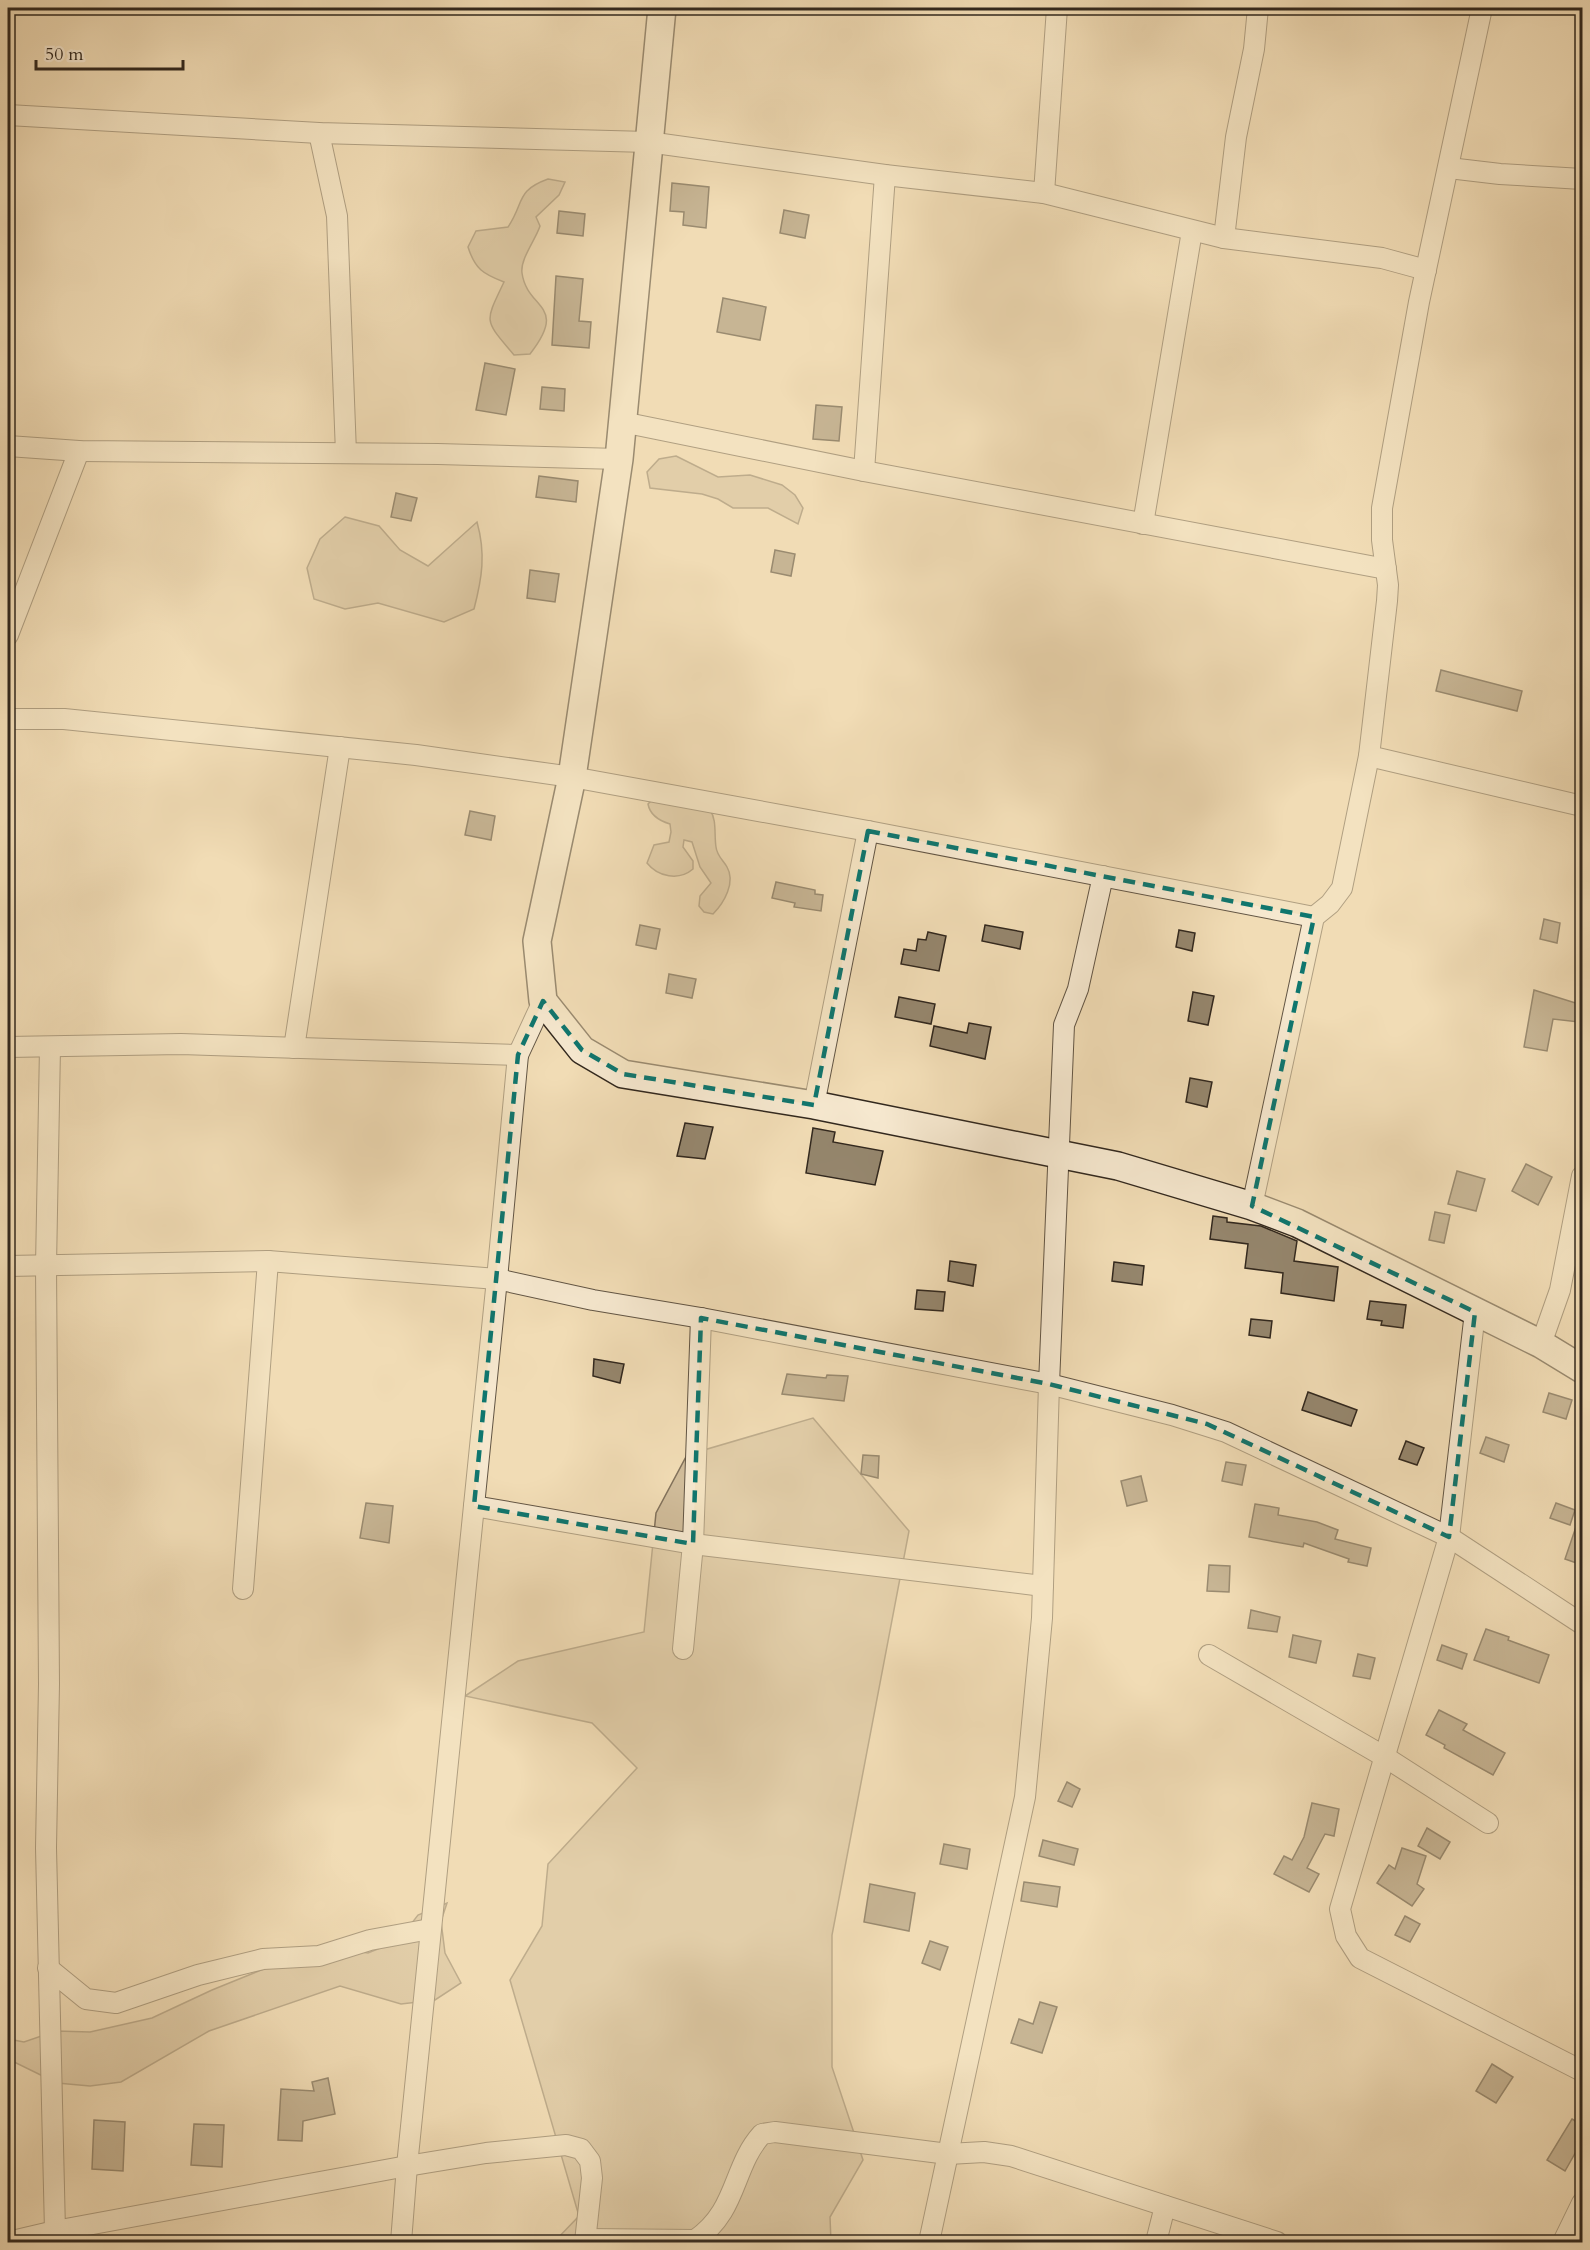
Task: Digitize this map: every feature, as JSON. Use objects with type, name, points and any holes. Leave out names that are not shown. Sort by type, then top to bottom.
[{"type":"street","points":[[401,2242],[430,1929],[518,1055],[543,1001],[537,941],[572,777],[618,459],[662,8]]},
{"type":"street","points":[[1044,193],[1057,8]]},
{"type":"street","points":[[1224,238],[1236,137],[1254,49],[1258,8]]},
{"type":"street","points":[[1252,1206],[1314,917],[1330,904],[1342,888],[1369,756],[1386,601],[1382,508],[1426,270],[1482,8]]},
{"type":"street","points":[[8,115],[319,133],[648,142],[885,175],[1044,193],[1224,238],[1382,258],[1426,270]]},
{"type":"street","points":[[319,133],[336,216],[346,453]]},
{"type":"street","points":[[1449,168],[1582,179]]},
{"type":"street","points":[[864,471],[885,175]]},
{"type":"street","points":[[1143,524],[1192,231]]},
{"type":"street","points":[[622,422],[864,471],[1386,569]]},
{"type":"street","points":[[8,446],[79,451],[346,453],[618,459]]},
{"type":"street","points":[[8,635],[79,451]]},
{"type":"street","points":[[8,719],[64,719],[340,747],[416,755],[572,777],[868,831],[1314,917]]},
{"type":"street","points":[[294,1048],[340,747]]},
{"type":"street","points":[[1369,756],[1582,806]]},
{"type":"street","points":[[814,1105],[868,831]]},
{"type":"street","points":[[929,2242],[1025,1797],[1042,1618],[1049,1383],[1065,1019],[1078,989],[1103,876]]},
{"type":"street","points":[[543,1001],[582,1050],[623,1074],[814,1105],[1118,1166],[1252,1206],[1297,1223],[1540,1344],[1582,1369]]},
{"type":"street","points":[[8,1047],[181,1044],[518,1055]]},
{"type":"street","points":[[45,2237],[48,1968],[46,1848],[49,1684],[46,1266],[50,1047]]},
{"type":"street","points":[[1540,1344],[1560,1290],[1582,1176]]},
{"type":"street","points":[[243,1589],[268,1261]]},
{"type":"street","points":[[8,1266],[268,1261],[497,1279],[593,1300],[1049,1383],[1216,1428],[1449,1537],[1582,1624]]},
{"type":"street","points":[[1475,1312],[1449,1537],[1340,1909],[1346,1936],[1360,1958],[1582,2071]]},
{"type":"street","points":[[683,1649],[693,1544],[701,1318]]},
{"type":"street","points":[[474,1506],[693,1544],[1043,1586]]},
{"type":"street","points":[[1209,1655],[1385,1757],[1488,1823]]},
{"type":"street","points":[[48,1968],[86,1999],[117,2003],[198,1975],[263,1959],[319,1956],[370,1940],[430,1929]]},
{"type":"street","points":[[8,2242],[45,2237],[407,2166],[486,2153],[566,2145],[581,2149],[590,2161],[592,2178],[585,2241],[695,2240],[706,2232],[729,2203],[753,2143],[762,2134],[775,2132],[948,2154],[984,2152],[1011,2156],[1277,2242]]},
{"type":"street","points":[[1563,2242],[1582,2203]]},
{"type":"street","points":[[1156,2242],[1165,2206]]},
{"type":"highlighted area","points":[[868,831],[1314,917],[1252,1206],[1475,1312],[1449,1537],[1207,1424],[1049,1384],[701,1318],[693,1544],[474,1506],[518,1055],[543,1001],[582,1050],[623,1074],[814,1105]]},
{"type":"shaded area","points":[[548,179],[565,182],[559,195],[536,217],[540,226],[522,267],[525,285],[546,316],[546,325],[541,338],[530,354],[514,355],[492,327],[490,321],[490,314],[504,282],[481,270],[468,247],[476,231],[508,227],[525,193]]},
{"type":"shaded area","points":[[676,456],[718,477],[750,475],[782,485],[795,495],[803,508],[798,524],[768,508],[733,508],[718,499],[702,494],[650,488],[647,472],[659,459]]},
{"type":"shaded area","points":[[345,517],[379,526],[400,550],[428,566],[477,522],[482,566],[474,609],[444,622],[378,603],[345,609],[314,599],[307,568],[320,539]]},
{"type":"shaded area","points":[[654,798],[710,810],[717,850],[727,867],[730,879],[728,892],[713,914],[704,912],[699,906],[700,896],[711,883],[700,867],[692,842],[684,840],[683,847],[693,861],[693,869],[687,873],[669,876],[657,872],[647,863],[654,845],[669,842],[671,832],[670,824],[656,817],[649,808],[648,804]]},
{"type":"shaded area","points":[[813,1418],[909,1531],[832,1935],[832,2067],[863,2160],[830,2217],[831,2242],[554,2242],[579,2216],[510,1980],[542,1926],[548,1864],[637,1768],[592,1723],[465,1696],[518,1661],[644,1632],[656,1513],[687,1455]]},
{"type":"shaded area","points":[[447,1903],[441,1921],[445,1953],[461,1983],[435,2000],[401,2004],[340,1986],[209,2031],[121,2082],[90,2086],[57,2083],[8,2059],[8,2039],[24,2042],[56,2031],[90,2032],[152,2018],[212,1990],[303,1953],[336,1948],[368,1953],[398,1941],[418,1915]]},
{"type":"building","points":[[672,183],[709,187],[706,228],[683,225],[684,212],[670,211]]},
{"type":"building","points":[[784,210],[809,215],[805,238],[780,233]]},
{"type":"building","points":[[559,211],[585,214],[583,236],[557,233]]},
{"type":"building","points":[[556,276],[583,279],[579,321],[591,322],[589,348],[552,345]]},
{"type":"building","points":[[723,298],[766,307],[760,340],[717,332]]},
{"type":"building","points":[[485,363],[515,369],[506,415],[476,410]]},
{"type":"building","points":[[542,387],[565,389],[564,411],[540,409]]},
{"type":"building","points":[[816,405],[842,407],[839,441],[813,439]]},
{"type":"building","points":[[539,476],[578,481],[576,502],[536,497]]},
{"type":"building","points":[[396,493],[417,498],[411,521],[391,517]]},
{"type":"building","points":[[775,550],[795,554],[791,576],[771,572]]},
{"type":"building","points":[[530,570],[559,574],[555,602],[527,598]]},
{"type":"building","points":[[1441,670],[1522,691],[1517,711],[1436,691]]},
{"type":"building","points":[[470,811],[495,816],[491,840],[465,835]]},
{"type":"building","points":[[776,882],[815,890],[815,894],[823,895],[821,911],[794,907],[795,903],[772,898]]},
{"type":"building","points":[[1544,919],[1560,923],[1557,943],[1540,939]]},
{"type":"building","points":[[640,925],[660,929],[656,949],[636,945]]},
{"type":"building","points":[[985,925],[1023,932],[1020,949],[982,941]]},
{"type":"building","points":[[1179,930],[1195,933],[1192,951],[1176,947]]},
{"type":"building","points":[[928,932],[946,936],[939,971],[901,964],[904,949],[916,951],[918,939],[926,940]]},
{"type":"building","points":[[669,974],[696,979],[692,998],[666,993]]},
{"type":"building","points":[[1534,990],[1582,1005],[1579,1022],[1553,1019],[1547,1051],[1524,1047]]},
{"type":"building","points":[[1193,992],[1214,996],[1208,1025],[1188,1021]]},
{"type":"building","points":[[899,997],[935,1004],[931,1024],[895,1017]]},
{"type":"building","points":[[969,1023],[991,1027],[985,1059],[930,1046],[934,1026],[967,1033]]},
{"type":"building","points":[[1190,1078],[1212,1082],[1207,1107],[1186,1102]]},
{"type":"building","points":[[685,1123],[713,1127],[705,1159],[677,1156]]},
{"type":"building","points":[[813,1128],[835,1132],[833,1142],[883,1151],[875,1185],[806,1173]]},
{"type":"building","points":[[1526,1164],[1552,1177],[1538,1205],[1512,1191]]},
{"type":"building","points":[[1457,1171],[1485,1179],[1476,1211],[1448,1204]]},
{"type":"building","points":[[1435,1212],[1450,1215],[1444,1243],[1429,1240]]},
{"type":"building","points":[[1213,1216],[1227,1218],[1227,1222],[1261,1226],[1297,1241],[1294,1261],[1338,1267],[1334,1301],[1281,1293],[1283,1273],[1245,1268],[1248,1244],[1210,1239]]},
{"type":"building","points":[[950,1261],[976,1265],[973,1286],[948,1281]]},
{"type":"building","points":[[1114,1262],[1144,1266],[1142,1285],[1112,1281]]},
{"type":"building","points":[[917,1290],[945,1292],[943,1311],[915,1309]]},
{"type":"building","points":[[1370,1301],[1406,1305],[1403,1328],[1381,1325],[1382,1321],[1367,1319]]},
{"type":"building","points":[[1251,1319],[1272,1321],[1270,1338],[1249,1335]]},
{"type":"building","points":[[594,1359],[624,1364],[620,1383],[593,1376]]},
{"type":"building","points":[[787,1374],[826,1378],[827,1375],[848,1376],[844,1401],[782,1394]]},
{"type":"building","points":[[1308,1392],[1357,1410],[1351,1426],[1302,1410]]},
{"type":"building","points":[[1549,1393],[1572,1400],[1566,1419],[1543,1412]]},
{"type":"building","points":[[1486,1437],[1509,1445],[1504,1462],[1480,1453]]},
{"type":"building","points":[[1406,1441],[1424,1448],[1417,1465],[1399,1459]]},
{"type":"building","points":[[863,1455],[879,1456],[878,1478],[861,1474]]},
{"type":"building","points":[[1226,1462],[1246,1465],[1242,1485],[1222,1481]]},
{"type":"building","points":[[1141,1476],[1147,1501],[1127,1506],[1121,1481]]},
{"type":"building","points":[[366,1503],[393,1506],[389,1543],[360,1538]]},
{"type":"building","points":[[1556,1503],[1575,1510],[1570,1525],[1550,1518]]},
{"type":"building","points":[[1255,1504],[1279,1508],[1278,1515],[1317,1522],[1338,1530],[1335,1539],[1371,1548],[1367,1566],[1348,1562],[1349,1559],[1304,1543],[1303,1547],[1249,1537]]},
{"type":"building","points":[[1580,1515],[1582,1516],[1582,1565],[1565,1559]]},
{"type":"building","points":[[1209,1565],[1230,1566],[1229,1592],[1207,1591]]},
{"type":"building","points":[[1251,1610],[1280,1617],[1277,1632],[1248,1628]]},
{"type":"building","points":[[1486,1629],[1549,1655],[1539,1683],[1474,1660]]},
{"type":"building","points":[[1293,1635],[1321,1641],[1316,1663],[1289,1657]]},
{"type":"building","points":[[1442,1645],[1467,1654],[1462,1669],[1437,1660]]},
{"type":"building","points":[[1358,1654],[1375,1658],[1370,1679],[1353,1676]]},
{"type":"building","points":[[1439,1710],[1467,1724],[1463,1730],[1505,1753],[1493,1775],[1444,1748],[1445,1745],[1426,1735]]},
{"type":"building","points":[[1067,1782],[1080,1789],[1072,1807],[1058,1801]]},
{"type":"building","points":[[1312,1803],[1339,1809],[1334,1836],[1325,1834],[1307,1868],[1319,1874],[1309,1892],[1274,1874],[1284,1856],[1292,1860],[1304,1837]]},
{"type":"building","points":[[1427,1828],[1450,1842],[1440,1859],[1418,1846]]},
{"type":"building","points":[[1043,1840],[1078,1849],[1074,1865],[1039,1856]]},
{"type":"building","points":[[944,1844],[970,1849],[967,1869],[940,1864]]},
{"type":"building","points":[[1402,1848],[1426,1856],[1417,1884],[1424,1889],[1412,1906],[1377,1883],[1389,1865],[1395,1869]]},
{"type":"building","points":[[1024,1882],[1060,1887],[1057,1907],[1021,1901]]},
{"type":"building","points":[[870,1884],[915,1893],[909,1931],[864,1922]]},
{"type":"building","points":[[1405,1916],[1420,1924],[1410,1942],[1395,1935]]},
{"type":"building","points":[[930,1941],[948,1947],[940,1970],[922,1963]]},
{"type":"building","points":[[1040,2002],[1057,2007],[1042,2053],[1011,2043],[1019,2019],[1033,2024]]},
{"type":"building","points":[[1492,2064],[1513,2077],[1496,2103],[1476,2091]]},
{"type":"building","points":[[328,2078],[335,2114],[303,2121],[302,2141],[278,2140],[281,2089],[314,2091],[312,2082]]},
{"type":"building","points":[[1572,2119],[1582,2125],[1582,2141],[1565,2171],[1547,2160]]},
{"type":"building","points":[[94,2120],[125,2122],[123,2171],[92,2169]]},
{"type":"building","points":[[194,2124],[224,2125],[222,2167],[191,2165]]}]
